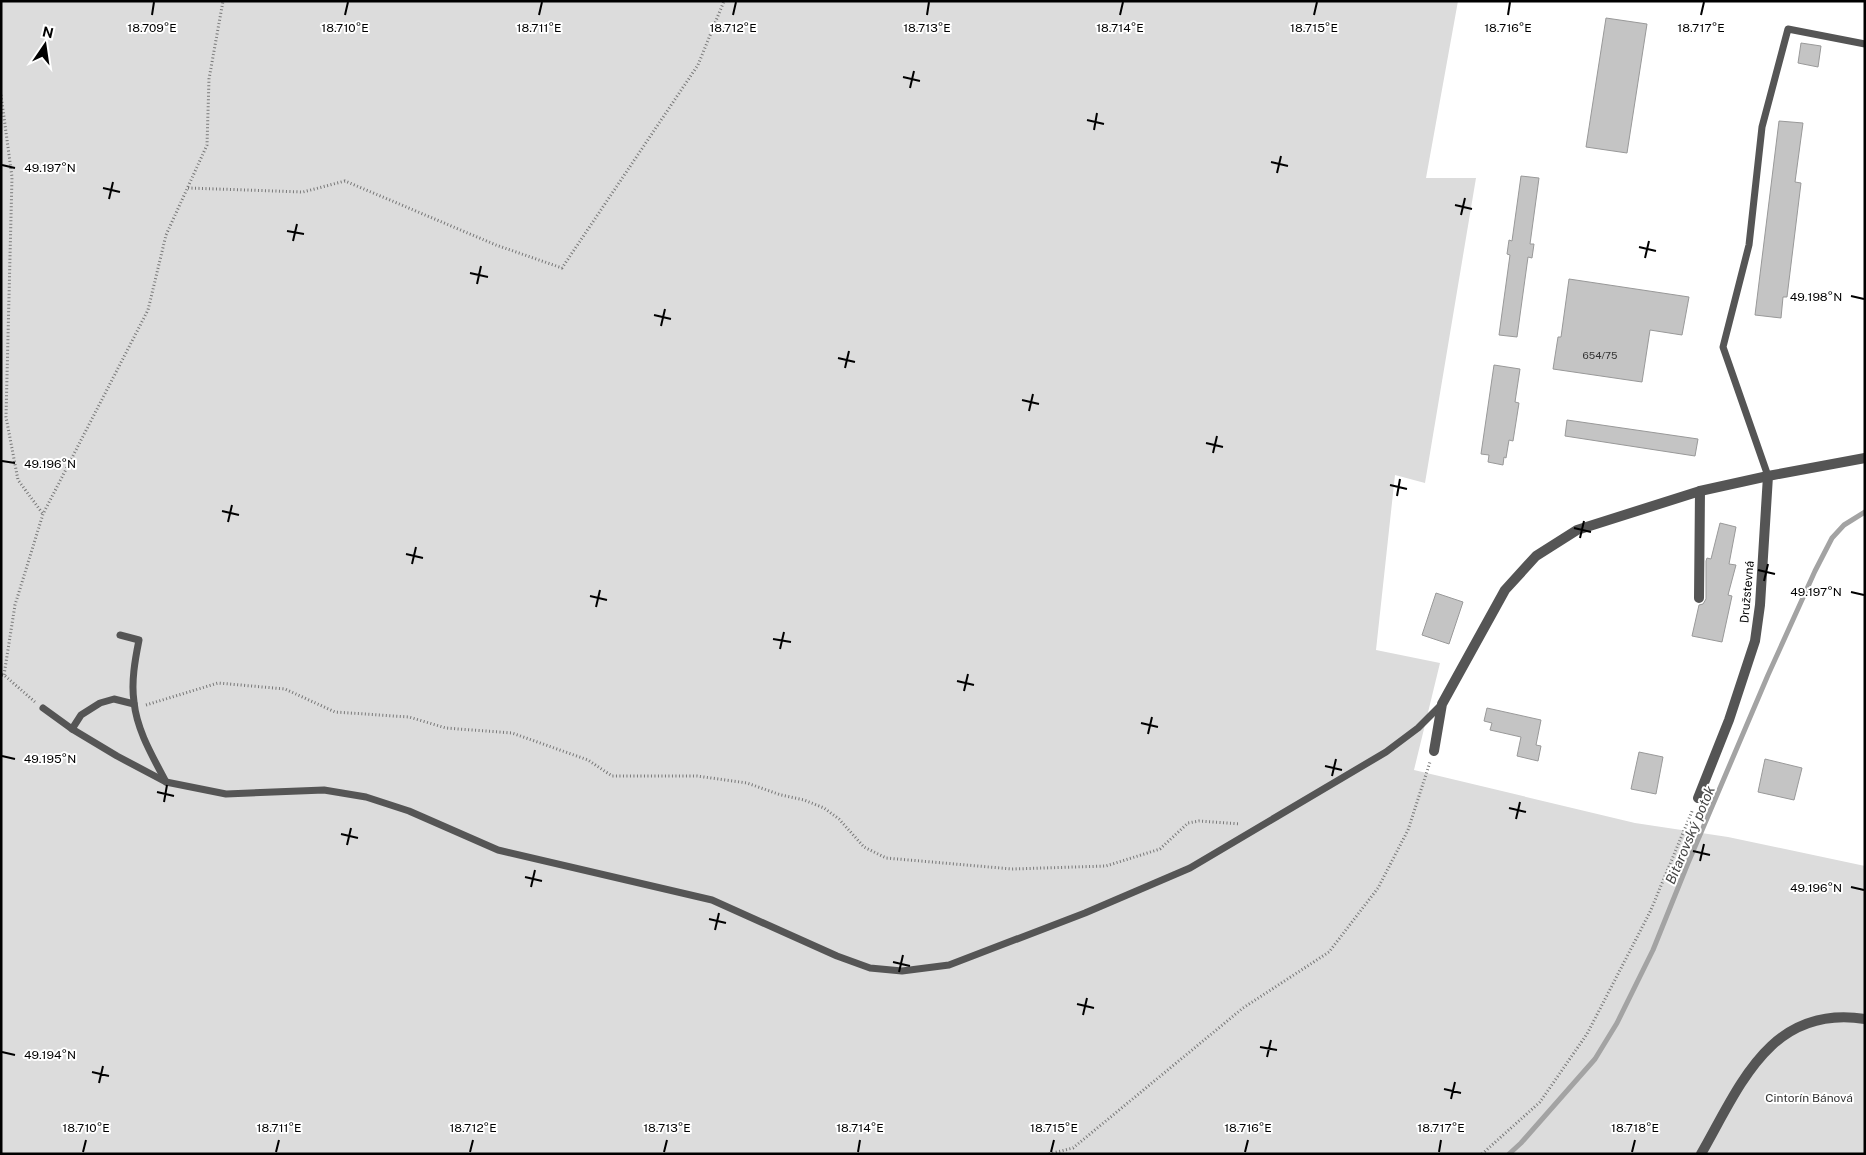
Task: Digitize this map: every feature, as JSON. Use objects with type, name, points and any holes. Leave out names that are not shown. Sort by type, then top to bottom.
[{"type":"street","points":[[1434,751],[1442,704],[1505,590],[1536,556],[1577,530],[1700,491],[1865,458]]},
{"type":"street","name":"Družstevná","points":[[1698,798],[1729,720],[1755,641],[1760,605],[1768,476]]},
{"type":"street","points":[[1699,598],[1700,491]]},
{"type":"street","points":[[1701,1154],[1751,1066],[1780,1037],[1810,1020],[1847,1016],[1865,1019]]},
{"type":"lane","points":[[1768,476],[1722,348],[1749,245],[1762,127],[1788,29],[1865,44]]},
{"type":"lane","points":[[120,635],[139,640],[134,671],[134,704],[141,731],[166,782]]},
{"type":"lane","points":[[72,729],[81,715],[100,704],[114,700],[134,704]]},
{"type":"lane","points":[[43,708],[72,729],[166,782],[226,794],[324,790],[366,797],[409,812],[498,850],[712,900],[837,956],[870,968],[902,972],[950,965],[1085,913],[1190,868],[1386,752],[1418,728],[1442,704]]},
{"type":"path","points":[[43,708],[2,675],[15,605],[43,514],[148,310],[166,235],[207,145],[209,78],[222,1]]},
{"type":"path","points":[[188,188],[303,192],[345,181],[496,246],[562,268],[698,65],[724,1]]},
{"type":"path","points":[[1,95],[12,177],[6,417],[18,480],[43,514]]},
{"type":"path","points":[[134,704],[149,705],[218,683],[285,689],[335,712],[409,717],[446,728],[512,733],[588,760],[612,776],[697,776],[747,783],[781,795],[804,800],[824,808],[839,819],[864,847],[886,858],[1012,870],[1106,866],[1160,849],[1188,823],[1199,821],[1260,826]]},
{"type":"path","points":[[1049,1154],[1073,1148],[1243,1008],[1329,952],[1378,888],[1408,830],[1434,751]]},
{"type":"path","points":[[1482,1154],[1540,1102],[1587,1034],[1650,912],[1698,798]]},
{"type":"green space","name":"Cintorín Bánová","points":[[1,1],[1458,1],[1426,178],[1476,178],[1425,483],[1395,475],[1376,650],[1440,663],[1414,770],[1635,823],[1728,837],[1865,866],[1865,1154],[1,1154]]},
{"type":"building","points":[[1606,18],[1647,24],[1627,153],[1586,147]]},
{"type":"building","points":[[1801,43],[1821,46],[1818,67],[1798,63]]},
{"type":"building","points":[[1779,121],[1803,123],[1795,182],[1801,183],[1787,297],[1783,297],[1781,318],[1755,315]]},
{"type":"building","points":[[1521,176],[1539,178],[1530,244],[1534,244],[1532,258],[1528,257],[1517,337],[1499,335],[1510,255],[1507,254],[1509,240],[1512,241]]},
{"type":"building","points":[[1569,279],[1689,297],[1682,335],[1650,330],[1642,382],[1553,369],[1558,337],[1561,337]]},
{"type":"building","points":[[1494,365],[1520,369],[1515,402],[1519,403],[1513,441],[1509,440],[1503,465],[1488,462],[1489,455],[1481,454]]},
{"type":"building","points":[[1567,420],[1698,439],[1695,456],[1565,436]]},
{"type":"building","points":[[1720,523],[1736,527],[1729,564],[1736,565],[1728,595],[1732,596],[1722,642],[1692,636],[1699,605],[1703,604],[1706,599],[1706,561],[1707,558],[1711,559]]},
{"type":"building","points":[[1436,593],[1463,602],[1449,644],[1422,635]]},
{"type":"building","points":[[1487,708],[1541,720],[1536,745],[1541,746],[1538,761],[1517,756],[1521,737],[1490,730],[1492,723],[1484,721]]},
{"type":"building","points":[[1639,752],[1663,757],[1656,794],[1631,789]]},
{"type":"building","points":[[1765,759],[1802,768],[1794,800],[1758,792]]},
{"type":"waterway","name":"Bitarovský potok","points":[[1509,1154],[1521,1143],[1595,1059],[1617,1023],[1653,950],[1768,675],[1815,571],[1832,538],[1844,525],[1865,512]]}]
